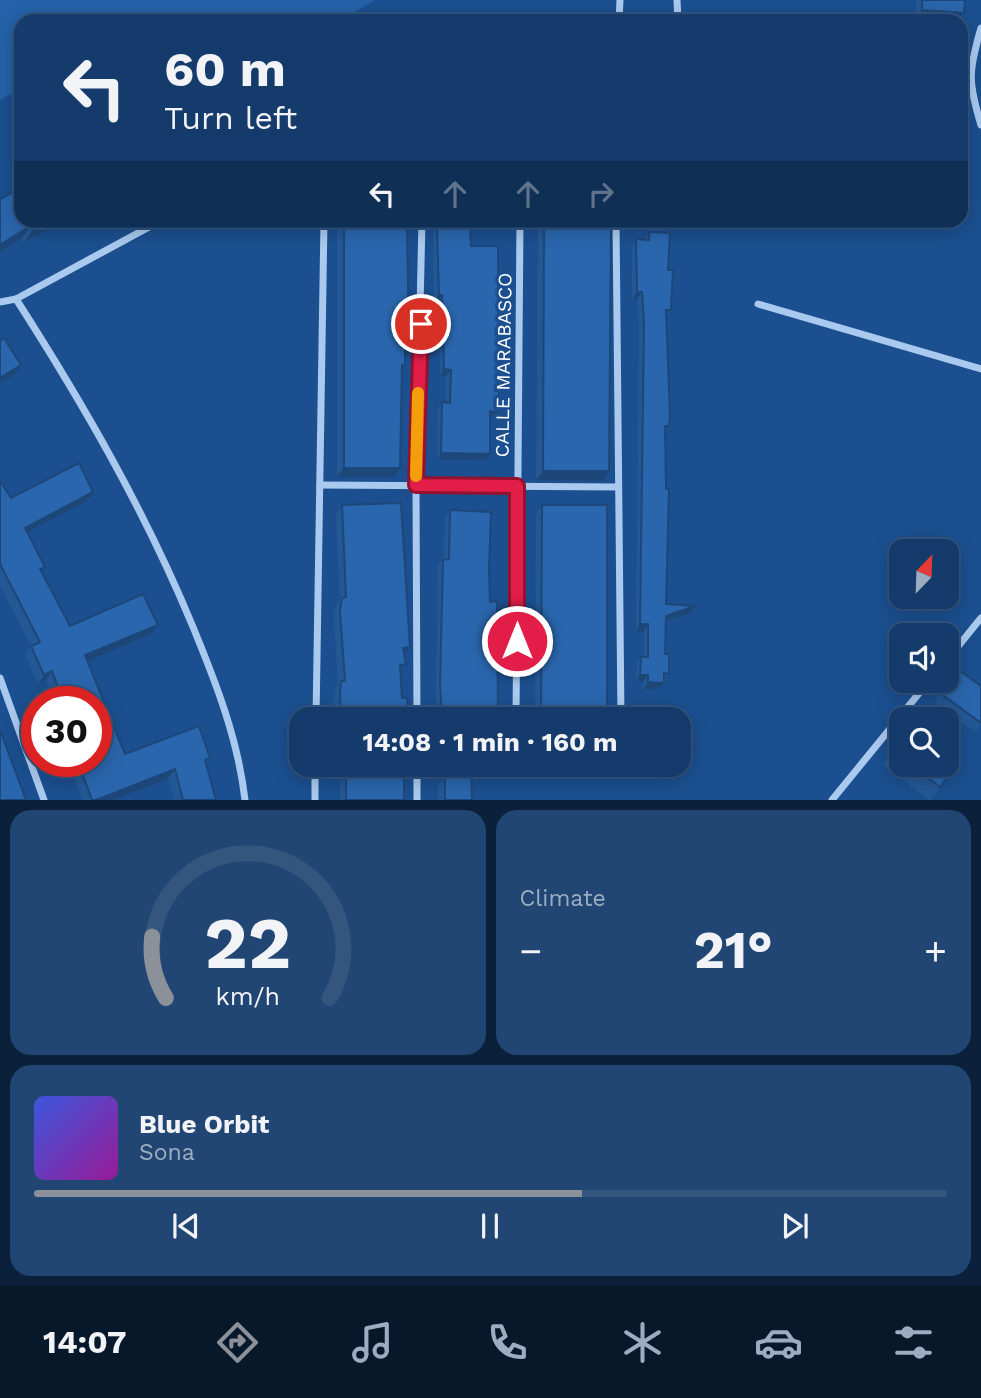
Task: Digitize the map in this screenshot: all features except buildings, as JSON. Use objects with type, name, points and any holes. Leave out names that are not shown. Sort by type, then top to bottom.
[{"type":"street","points":[[981,28],[970,67],[969,86],[981,125]]},
{"type":"street","points":[[0,302],[16,299],[147,228]]},
{"type":"street","points":[[316,707],[324,228]]},
{"type":"street","points":[[416,707],[416,485],[422,228]]},
{"type":"street","name":"CALLE MARABASCO","points":[[516,707],[520,228]]},
{"type":"street","points":[[616,228],[621,707]]},
{"type":"street","points":[[16,299],[85,409],[142,512],[168,567],[205,655],[236,745],[245,800]]},
{"type":"street","points":[[758,304],[981,369]]},
{"type":"street","points":[[320,485],[618,486]]},
{"type":"street","points":[[959,645],[981,618]]},
{"type":"street","points":[[0,678],[44,800]]},
{"type":"street","points":[[832,800],[919,693]]},
{"type":"street","points":[[315,777],[315,800]]},
{"type":"street","points":[[417,777],[417,800]]},
{"type":"shaded area","points":[[0,0],[375,0],[352,14],[14,14],[14,92],[0,100]]},
{"type":"slow traffic","points":[[416,476],[418,393]]},
{"type":"route","points":[[421,324],[416,485],[517,486],[517,641]]}]
